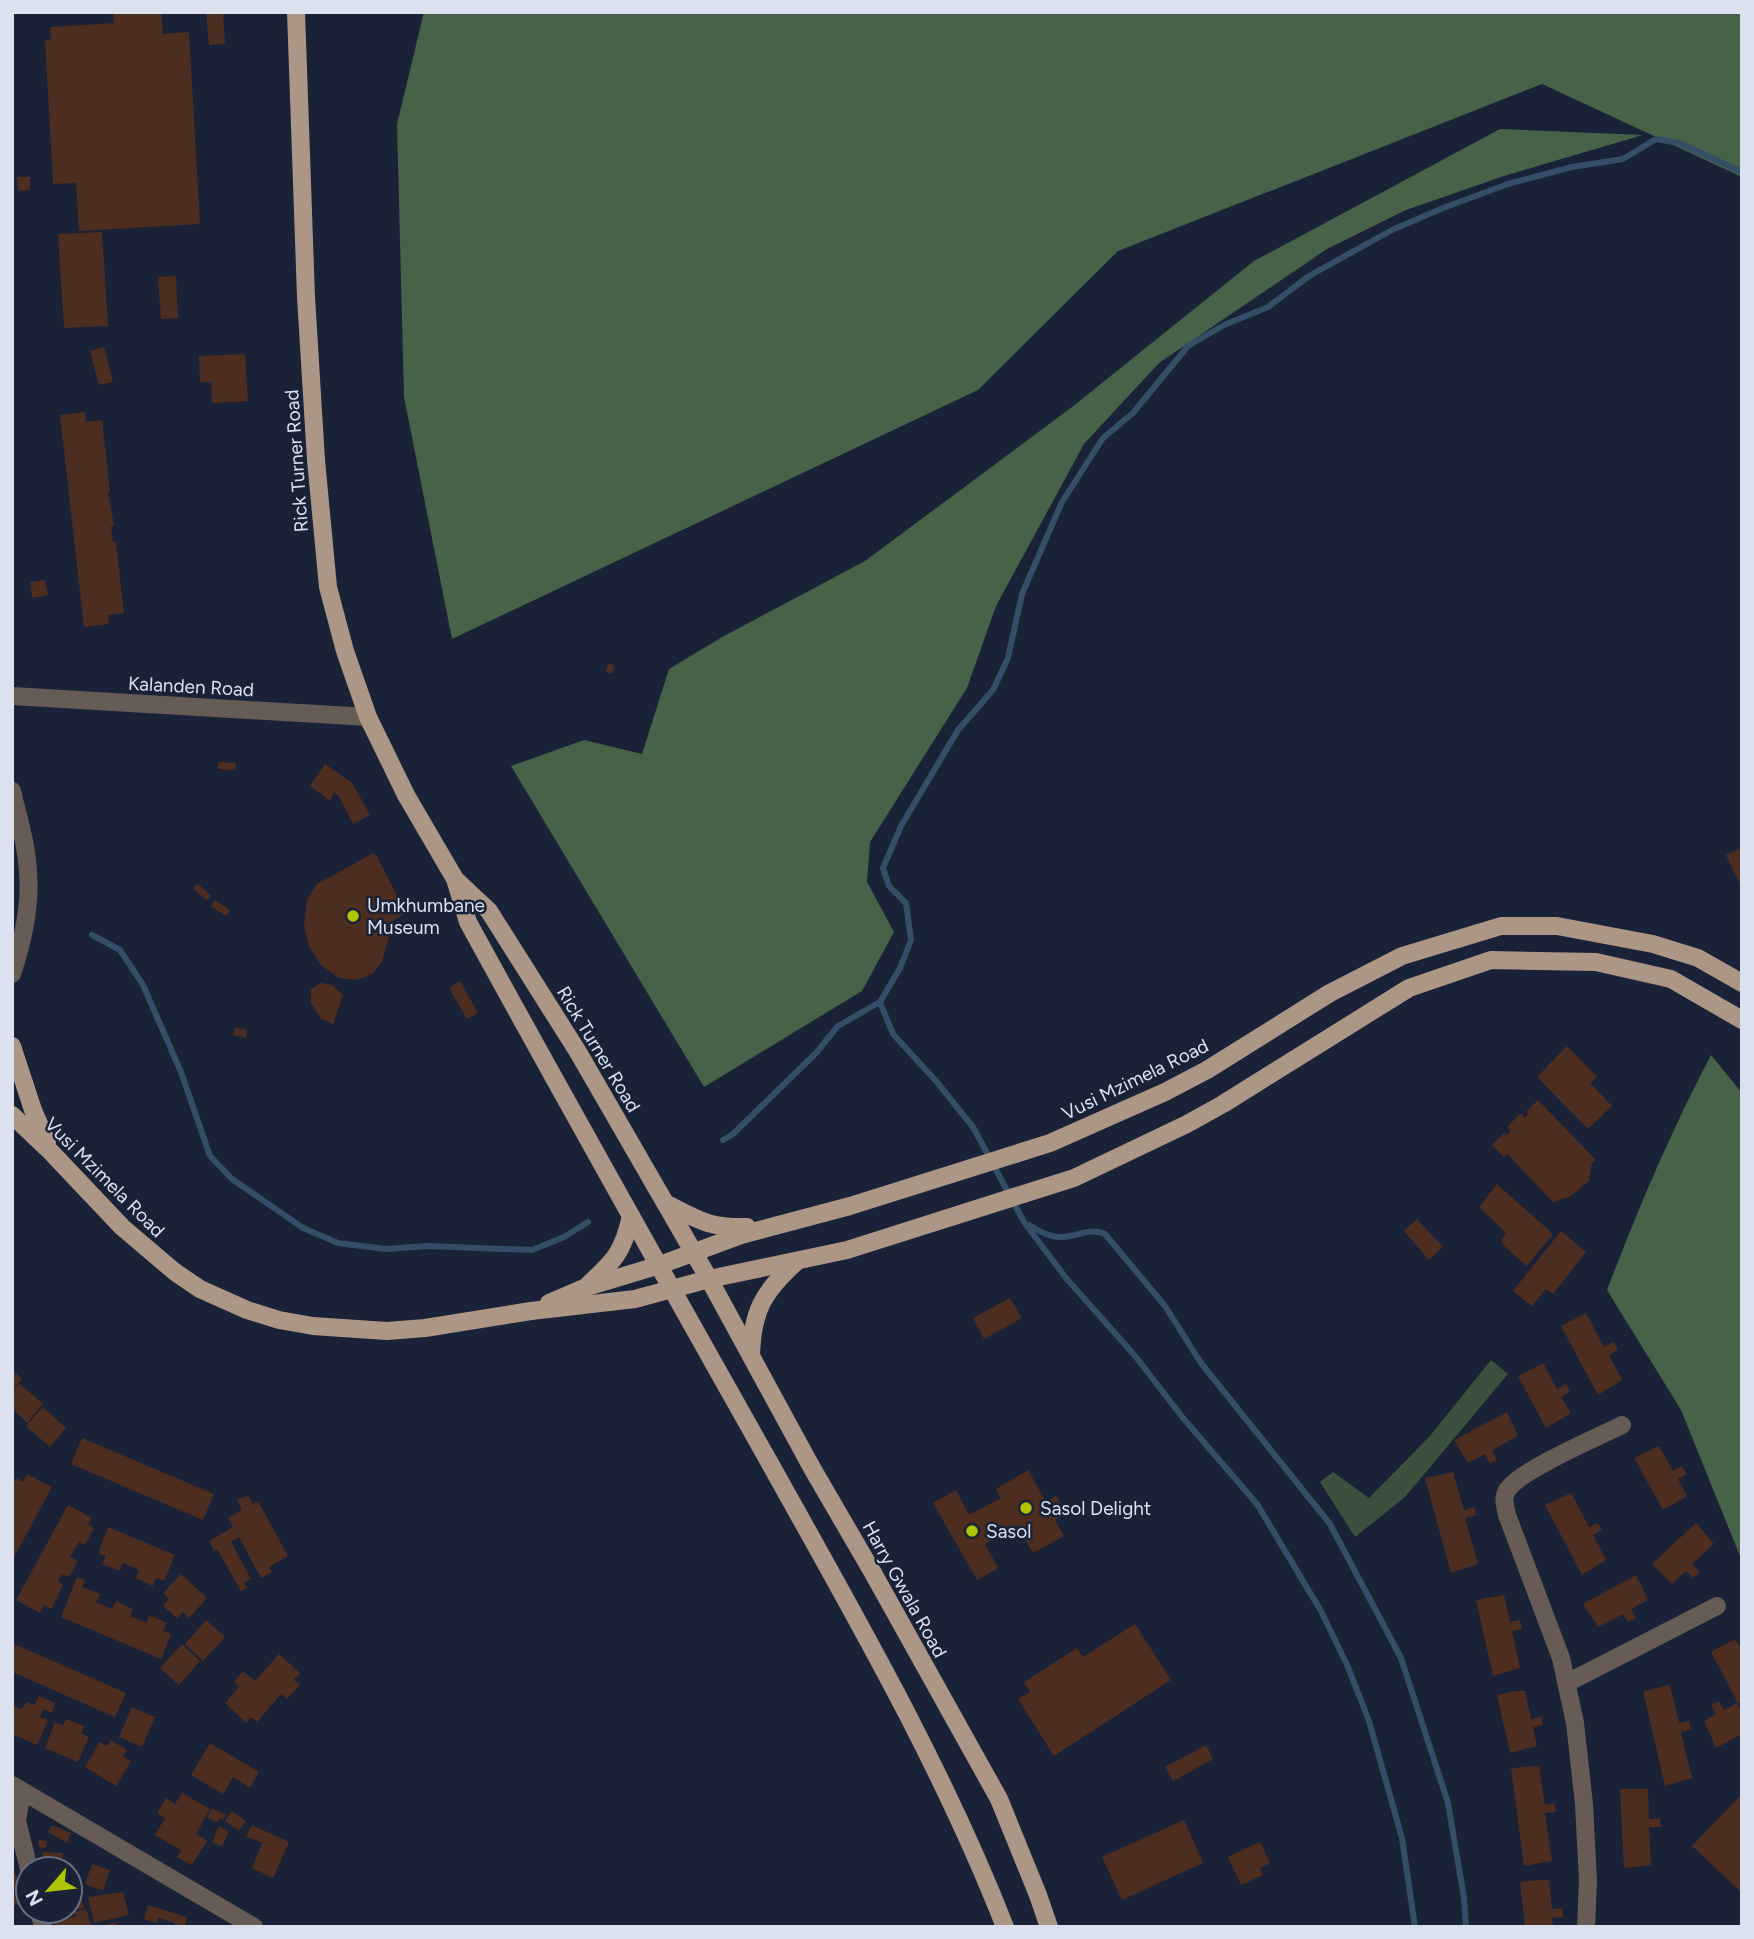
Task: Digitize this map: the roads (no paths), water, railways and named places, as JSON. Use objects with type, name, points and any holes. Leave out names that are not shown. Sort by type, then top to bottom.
[{"type":"main road","name":"Rick Turner Road","points":[[296,12],[307,310],[316,460],[327,574],[345,651],[368,717],[406,795],[455,879],[468,922],[673,1289]]},
{"type":"main road","name":"Rick Turner Road","points":[[455,879],[489,911],[578,1052],[709,1279]]},
{"type":"main road","name":"Vusi Mzimela Road","points":[[531,1311],[584,1288],[660,1265],[765,1227],[850,1206],[1050,1143],[1186,1081],[1330,993],[1402,956],[1501,926],[1557,926],[1653,944],[1698,958],[1742,984]]},
{"type":"main road","name":"Vusi Mzimela Road","points":[[12,1115],[122,1227],[150,1252],[200,1289],[247,1310],[313,1326],[387,1331],[438,1327],[531,1311],[635,1299],[709,1279],[847,1250],[982,1209],[1074,1178],[1187,1124],[1409,988],[1491,960],[1596,962],[1671,979],[1742,1020]]},
{"type":"main road","points":[[12,1046],[33,1110],[51,1152]]},
{"type":"main road","points":[[665,1203],[706,1224],[723,1227],[765,1227]]},
{"type":"main road","points":[[584,1288],[612,1263],[620,1252],[626,1240],[631,1216]]},
{"type":"main road","points":[[751,1358],[751,1332],[755,1314],[777,1279],[795,1262]]},
{"type":"main road","name":"Harry Gwala Road","points":[[709,1279],[999,1799],[1049,1927]]},
{"type":"main road","points":[[673,1289],[861,1626],[935,1765],[977,1855],[1005,1927]]},
{"type":"street","name":"Kalanden Road","points":[[12,696],[368,717]]},
{"type":"street","points":[[12,791],[29,883],[24,929],[12,974]]},
{"type":"street","points":[[1586,1927],[1588,1881],[1584,1804],[1575,1723],[1561,1658],[1507,1515],[1504,1500],[1507,1490],[1534,1469],[1622,1425]]},
{"type":"street","points":[[1567,1683],[1717,1605]]},
{"type":"street","points":[[26,1855],[17,1821],[17,1788],[254,1927]]},
{"type":"waterway","points":[[1415,1927],[1402,1838],[1369,1721],[1348,1667],[1321,1611],[1257,1504],[1183,1418],[1136,1357],[1066,1278],[1024,1222],[973,1127],[893,1034],[880,1002],[900,968],[911,940],[906,903],[889,886],[883,868],[901,826],[958,730],[993,690],[1008,658],[1022,594],[1062,502],[1103,438],[1133,413],[1188,346],[1224,325],[1268,307],[1309,276],[1392,230],[1508,184],[1572,167],[1623,159],[1656,139],[1679,143],[1742,172]]},
{"type":"waterway","points":[[92,935],[120,950],[143,985],[181,1072],[210,1156],[232,1179],[303,1228],[338,1243],[386,1249],[428,1246],[532,1250],[564,1237],[588,1222]]},
{"type":"waterway","points":[[723,1140],[733,1134],[816,1053],[838,1026],[880,1002]]},
{"type":"waterway","points":[[1029,1225],[1057,1237],[1089,1232],[1105,1234],[1165,1306],[1201,1363],[1330,1524],[1401,1658],[1448,1803],[1464,1898],[1466,1927]]},
{"type":"place","name":"Umkhumbane Museum","points":[[353,916]]},
{"type":"place","name":"Sasol Delight","points":[[1026,1508]]},
{"type":"place","name":"Sasol","points":[[972,1531]]}]
